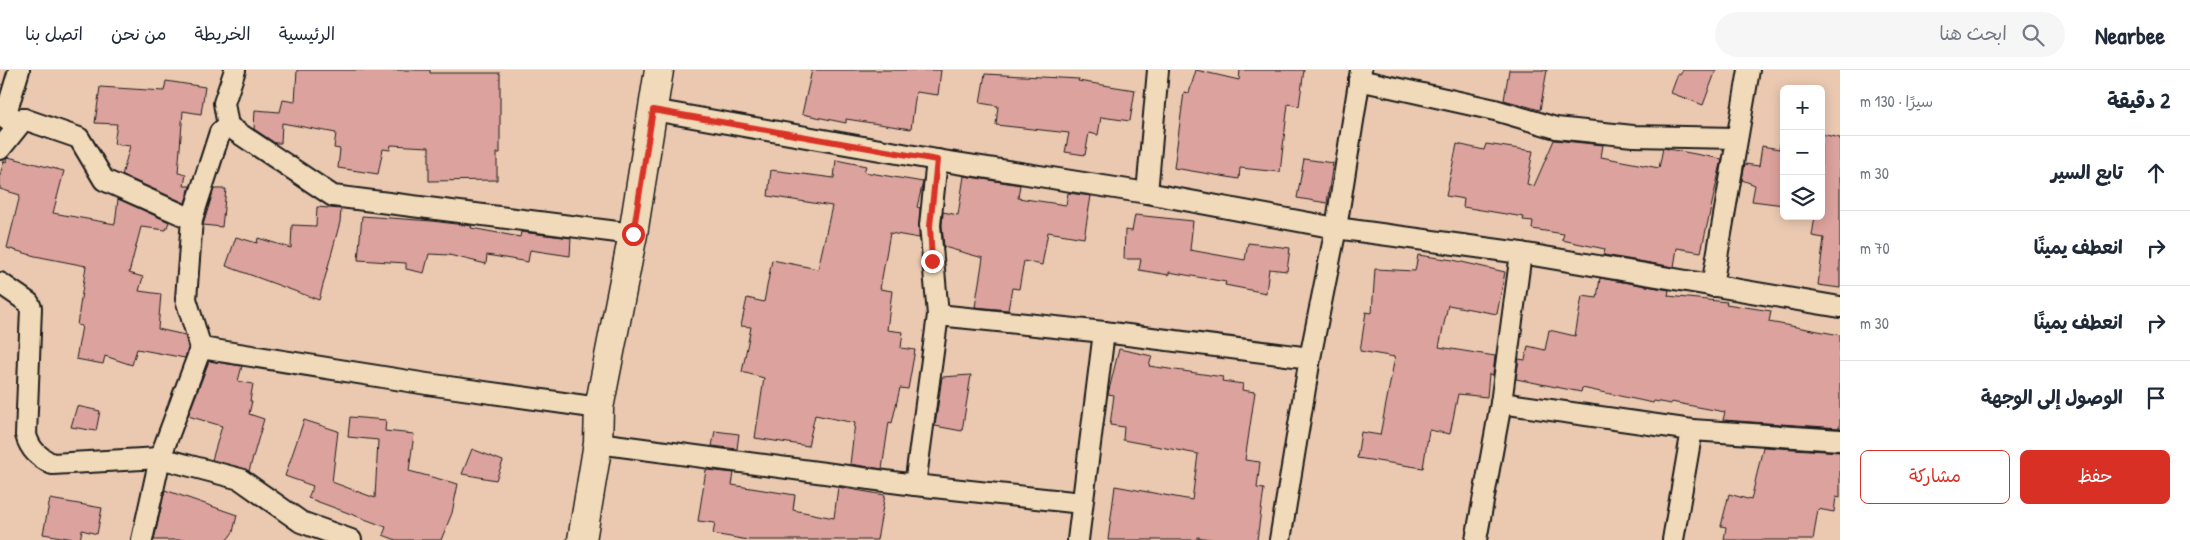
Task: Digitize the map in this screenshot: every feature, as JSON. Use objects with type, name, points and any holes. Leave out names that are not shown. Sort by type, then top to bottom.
[{"type":"street","points":[[19,70],[7,110],[7,120],[24,119],[79,138],[104,180],[192,219]]},
{"type":"street","points":[[235,70],[224,104],[228,126],[332,196],[633,234]]},
{"type":"street","points":[[582,540],[598,443],[599,408],[633,234],[659,70]]},
{"type":"street","points":[[1147,194],[1158,70]]},
{"type":"street","points":[[1712,286],[1749,70]]},
{"type":"street","points":[[1280,540],[1310,358],[1336,228],[1360,75],[1556,128],[1633,136],[1737,138]]},
{"type":"street","points":[[653,110],[1336,228],[1521,253],[1840,307]]},
{"type":"street","points":[[0,148],[24,119]]},
{"type":"street","points":[[142,540],[160,458],[201,348],[186,298],[192,219],[220,132],[228,126]]},
{"type":"street","points":[[915,485],[938,315],[930,226],[937,160]]},
{"type":"street","points":[[1476,540],[1501,403],[1521,253]]},
{"type":"street","points":[[0,283],[29,303],[31,308],[26,435],[29,446],[39,457],[52,464],[160,458],[240,479],[300,531],[351,540]]},
{"type":"street","points":[[938,315],[1104,332],[1310,358]]},
{"type":"street","points":[[1078,540],[1104,332]]},
{"type":"street","points":[[201,348],[427,384],[599,408]]},
{"type":"street","points":[[1501,403],[1692,430],[1840,440]]},
{"type":"street","points":[[1673,540],[1692,430]]},
{"type":"street","points":[[598,443],[915,485],[1082,503]]},
{"type":"building","points":[[297,70],[430,70],[430,73],[500,73],[500,153],[497,153],[497,180],[429,181],[429,147],[391,145],[390,150],[383,149],[378,174],[338,168],[340,149],[334,148],[336,133],[282,123],[281,143],[275,143],[254,129],[255,110],[280,112],[283,100],[295,102]]},
{"type":"building","points":[[812,70],[941,70],[938,95],[916,92],[911,129],[846,119],[846,123],[802,114]]},
{"type":"building","points":[[1196,70],[1239,80],[1240,70],[1304,70],[1299,106],[1288,104],[1280,172],[1240,168],[1239,179],[1174,168],[1184,92],[1189,93]]},
{"type":"building","points":[[1509,70],[1547,70],[1540,110],[1504,100]]},
{"type":"building","points":[[1683,70],[1716,70],[1703,105],[1671,93],[1678,74],[1680,75]]},
{"type":"building","points":[[985,74],[1079,79],[1078,81],[1135,90],[1130,121],[1101,117],[1098,135],[1089,133],[1085,155],[1065,152],[1069,133],[996,125],[998,106],[980,103]]},
{"type":"building","points":[[166,81],[205,87],[201,114],[183,111],[178,173],[186,174],[184,186],[190,186],[185,203],[122,175],[130,146],[114,144],[117,124],[95,123],[100,87],[164,91]]},
{"type":"building","points":[[1825,135],[1840,138],[1840,288],[1818,285],[1824,238],[1812,236],[1814,220],[1825,220]]},
{"type":"building","points":[[1554,140],[1603,145],[1601,157],[1659,168],[1663,148],[1722,159],[1701,252],[1677,248],[1674,267],[1604,255],[1605,249],[1562,240],[1564,234],[1532,229],[1533,221],[1523,220],[1524,217],[1463,207],[1464,199],[1446,196],[1457,144],[1484,150],[1486,144],[1533,151],[1527,184],[1534,186]]},
{"type":"building","points":[[1780,145],[1780,204],[1752,201],[1755,185],[1742,180],[1745,164],[1759,166],[1762,146],[1779,149]]},
{"type":"building","points":[[8,157],[64,171],[53,213],[115,224],[118,199],[169,222],[166,230],[141,227],[129,273],[143,277],[139,291],[161,294],[158,329],[185,335],[188,348],[185,358],[137,349],[132,365],[105,356],[103,364],[76,359],[82,326],[77,325],[86,266],[35,256],[7,248],[20,195],[0,189],[0,175],[4,161],[6,162]]},
{"type":"building","points":[[1304,159],[1333,163],[1327,203],[1297,198]]},
{"type":"building","points":[[836,160],[866,166],[864,172],[923,182],[917,207],[920,208],[919,238],[890,233],[880,289],[892,291],[887,330],[903,332],[901,348],[915,350],[908,389],[900,388],[892,423],[889,422],[882,469],[850,464],[855,423],[815,415],[808,446],[755,438],[764,378],[742,372],[751,327],[741,326],[747,298],[764,302],[772,260],[818,269],[832,206],[768,196],[771,170],[834,178]]},
{"type":"building","points":[[964,176],[1020,185],[1018,198],[1066,205],[1068,193],[1091,196],[1084,238],[1048,232],[1042,265],[1024,261],[1019,289],[1012,288],[1008,310],[975,307],[983,258],[944,247],[943,212],[958,215]]},
{"type":"building","points":[[214,189],[226,189],[222,227],[203,225]]},
{"type":"building","points":[[317,207],[341,209],[340,222],[319,300],[226,266],[236,237],[257,243],[258,238],[291,248],[292,225],[316,226]]},
{"type":"building","points":[[1135,215],[1193,221],[1190,250],[1245,260],[1248,243],[1290,248],[1287,271],[1269,269],[1266,293],[1225,285],[1226,282],[1169,272],[1169,275],[1139,270],[1141,259],[1124,259],[1125,230],[1132,231]]},
{"type":"building","points":[[362,216],[472,226],[471,228],[520,237],[521,232],[571,238],[570,256],[530,250],[528,262],[487,255],[486,264],[449,255],[429,254],[424,273],[406,269],[406,263],[358,260]]},
{"type":"building","points":[[1418,255],[1453,260],[1505,272],[1497,314],[1448,305],[1439,347],[1495,356],[1493,375],[1489,374],[1487,397],[1458,394],[1450,434],[1429,430],[1423,468],[1357,458],[1361,432],[1380,435],[1395,357],[1360,351],[1366,312],[1372,313],[1375,269],[1415,271]]},
{"type":"building","points":[[1600,278],[1669,290],[1668,296],[1727,302],[1726,304],[1771,311],[1769,322],[1840,335],[1840,428],[1723,420],[1725,412],[1671,402],[1671,404],[1654,401],[1653,403],[1582,388],[1581,392],[1516,379],[1519,359],[1525,360],[1528,346],[1545,350],[1549,330],[1575,336],[1582,296],[1597,298]]},
{"type":"building","points":[[1119,349],[1152,356],[1149,366],[1223,377],[1222,381],[1243,384],[1242,390],[1255,392],[1245,460],[1260,462],[1257,488],[1264,489],[1257,540],[1216,540],[1197,537],[1197,540],[1108,540],[1115,486],[1192,500],[1198,454],[1123,440],[1124,427],[1110,425],[1114,395],[1108,394]]},
{"type":"building","points":[[209,361],[242,366],[238,381],[253,384],[249,414],[264,419],[249,471],[212,460],[222,426],[188,416]]},
{"type":"building","points":[[971,375],[962,431],[935,426],[942,377]]},
{"type":"building","points":[[77,406],[100,411],[96,431],[71,427]]},
{"type":"building","points":[[350,417],[386,420],[385,431],[414,434],[409,471],[458,484],[452,513],[441,540],[396,540],[383,535],[386,527],[308,498],[313,486],[285,476],[304,420],[338,431],[332,482],[375,498],[378,440],[348,437]]},
{"type":"building","points":[[715,431],[739,434],[737,449],[712,446]]},
{"type":"building","points":[[1763,447],[1840,452],[1840,498],[1836,497],[1834,512],[1818,509],[1813,540],[1724,540],[1726,527],[1721,526],[1729,494],[1751,500]]},
{"type":"building","points":[[472,449],[503,461],[496,480],[462,474]]},
{"type":"building","points":[[706,470],[734,473],[732,485],[795,495],[793,510],[834,518],[838,487],[885,495],[877,540],[748,540],[713,534],[715,523],[698,521]]},
{"type":"building","points":[[165,490],[237,515],[233,532],[227,540],[154,540]]},
{"type":"building","points":[[50,499],[102,508],[97,534],[82,530],[80,540],[43,534]]},
{"type":"route","points":[[633,234],[653,110],[937,160],[930,226],[932,261]]}]
